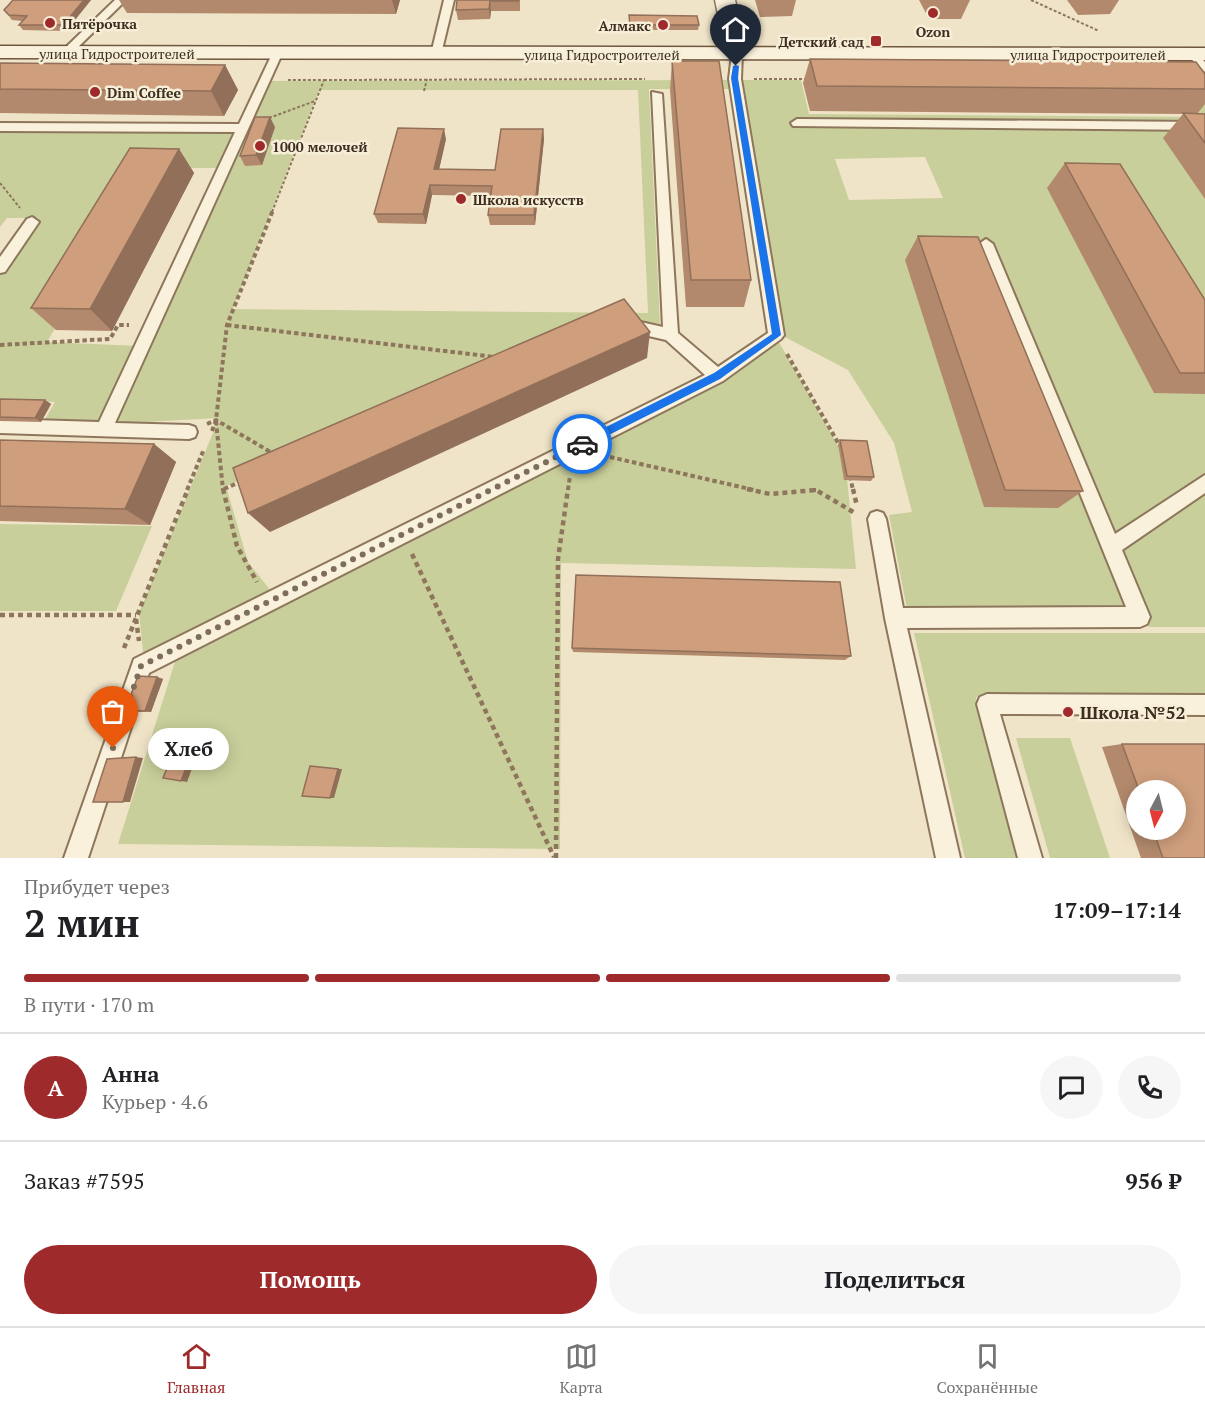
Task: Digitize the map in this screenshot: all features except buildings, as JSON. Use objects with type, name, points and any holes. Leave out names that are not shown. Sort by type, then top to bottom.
[{"type":"street","points":[[724,0],[737,54]]},
{"type":"street","name":"улица Гидростроителей","points":[[0,52],[737,54],[1201,59]]},
{"type":"lane","points":[[66,53],[121,0]]},
{"type":"lane","points":[[436,54],[449,0]]},
{"type":"lane","points":[[104,429],[277,54]]},
{"type":"lane","points":[[76,858],[141,666],[717,376],[776,335],[735,78],[737,54]]},
{"type":"lane","points":[[656,94],[670,335]]},
{"type":"lane","points":[[797,123],[1205,126]]},
{"type":"lane","points":[[0,127],[243,128]]},
{"type":"lane","points":[[0,268],[32,222]]},
{"type":"lane","points":[[895,618],[1140,617],[986,244]]},
{"type":"lane","points":[[606,326],[616,322],[670,335],[717,376]]},
{"type":"lane","points":[[0,426],[189,432]]},
{"type":"lane","points":[[1111,547],[1205,483]]},
{"type":"lane","points":[[877,519],[895,618],[948,858]]},
{"type":"lane","points":[[1030,858],[987,704],[1205,705]]},
{"type":"path","points":[[1031,0],[1099,30]]},
{"type":"path","points":[[735,78],[817,79]]},
{"type":"path","points":[[424,91],[427,79]]},
{"type":"path","points":[[324,80],[655,79]]},
{"type":"path","points":[[243,128],[316,101]]},
{"type":"path","points":[[0,183],[32,222]]},
{"type":"path","points":[[0,345],[110,339],[118,326],[131,325],[134,319],[155,318]]},
{"type":"path","points":[[227,325],[502,358]]},
{"type":"path","points":[[776,335],[846,457]]},
{"type":"path","points":[[189,432],[216,420]]},
{"type":"path","points":[[216,420],[277,456]]},
{"type":"path","points":[[216,420],[226,506],[244,567],[272,600]]},
{"type":"path","points":[[555,858],[558,559],[574,448],[770,494],[816,489],[858,516],[849,469]]},
{"type":"path","points":[[224,489],[249,478]]},
{"type":"path","points":[[402,535],[555,858]]},
{"type":"path","points":[[0,615],[136,615]]},
{"type":"green space","points":[[734,80],[735,89],[649,89],[660,324],[616,320],[226,486],[248,562],[274,595],[144,661],[139,613],[219,418],[108,424],[266,81]],"holes":[[[319,90],[638,90],[648,313],[233,309]]]},
{"type":"green space","points":[[736,80],[801,80],[809,114],[1202,117],[1175,80],[1205,81],[1205,627],[1149,627],[1142,611],[907,610],[889,515],[912,512],[894,443],[848,370],[779,334]],"holes":[[[925,157],[943,198],[849,200],[835,159]]]},
{"type":"green space","points":[[0,129],[238,130],[220,168],[149,168],[47,342],[139,346],[102,424],[43,423],[55,402],[0,400],[0,275],[39,218],[7,218],[0,227]]},
{"type":"green space","points":[[776,337],[845,458],[856,569],[561,563],[560,849],[118,844],[178,652]]},
{"type":"green space","points":[[0,524],[152,526],[116,611],[0,611]]},
{"type":"green space","points":[[914,633],[1205,633],[1205,697],[976,697],[1019,858],[965,858]]},
{"type":"green space","points":[[1016,738],[1070,738],[1110,858],[1050,858]]},
{"type":"way so far","points":[[113,748],[141,666],[582,444]]},
{"type":"place","name":"Ozon","points":[[933,13]]},
{"type":"place","name":"Пятёрочка","points":[[50,23]]},
{"type":"place","name":"Алмакс","points":[[663,25]]},
{"type":"place","name":"Детский сад","points":[[876,41]]},
{"type":"place","name":"Dim Coffee","points":[[95,92]]},
{"type":"place","name":"1000 мелочей","points":[[260,146]]},
{"type":"place","name":"Школа искусств","points":[[461,199]]},
{"type":"place","name":"Школа №52","points":[[1068,712]]},
{"type":"place","name":"Хлеб","points":[[113,748]]},
{"type":"route","points":[[582,444],[717,376],[776,335],[735,78],[736,66]]}]
